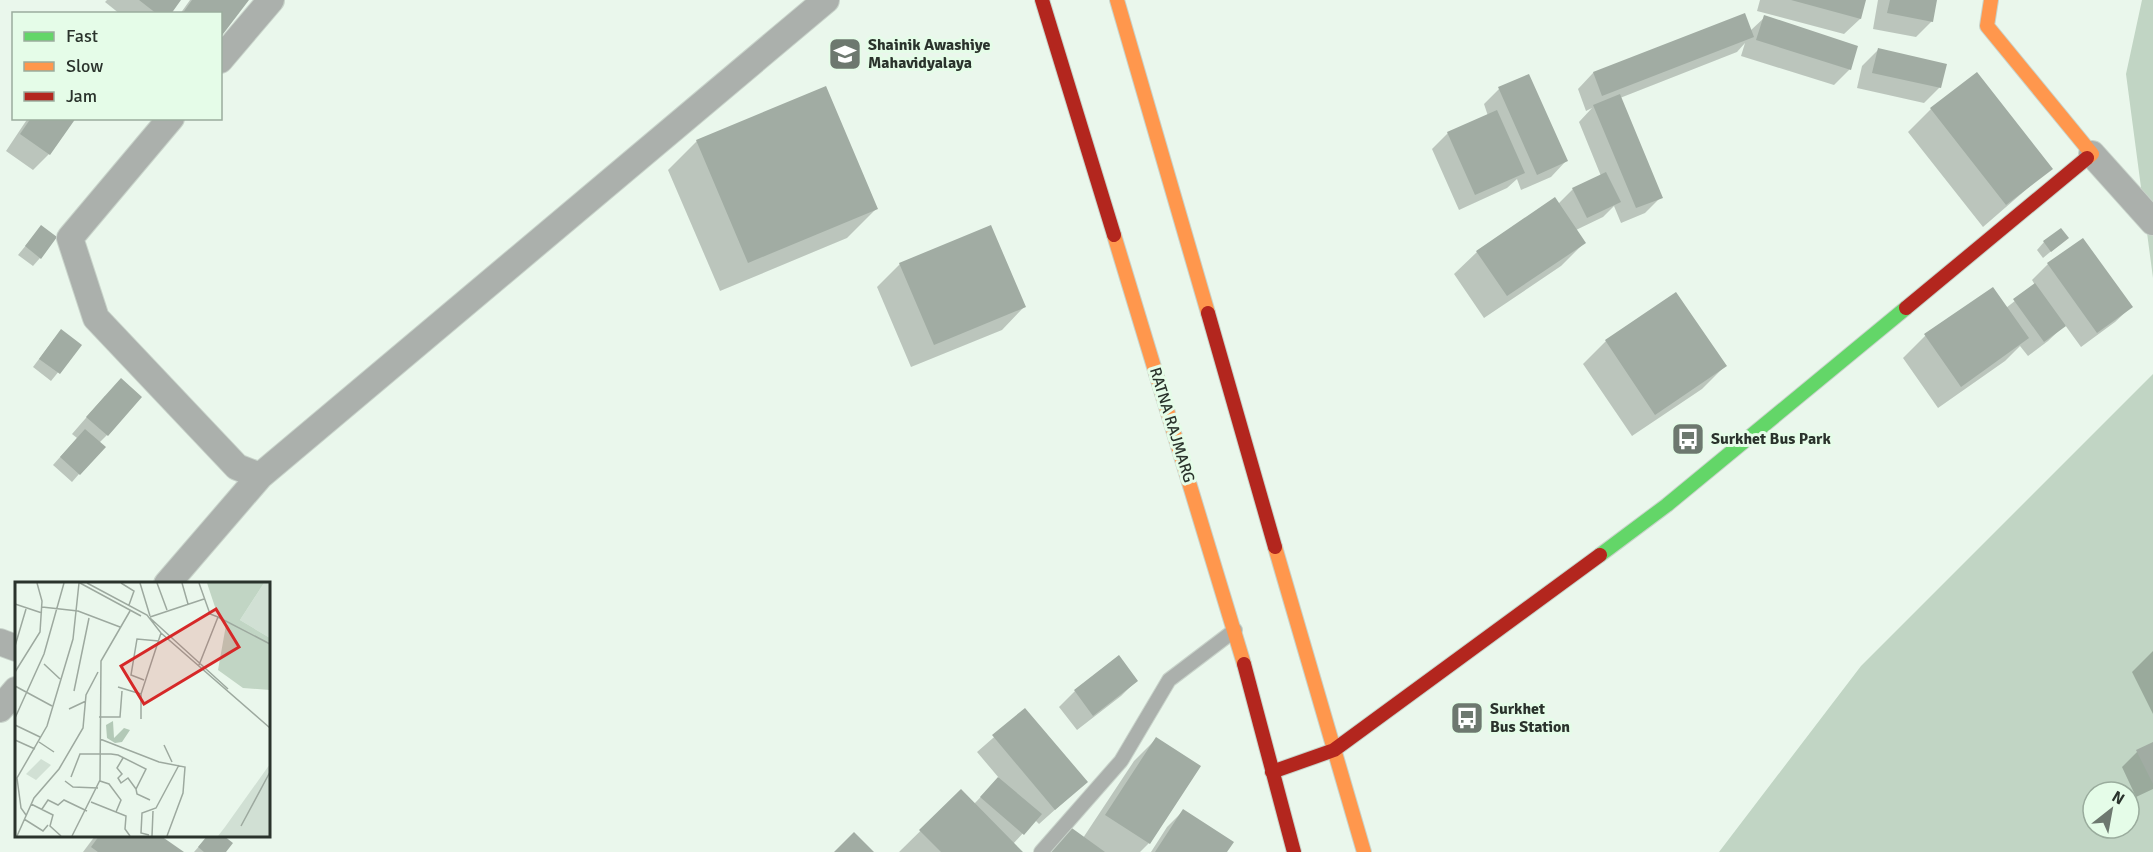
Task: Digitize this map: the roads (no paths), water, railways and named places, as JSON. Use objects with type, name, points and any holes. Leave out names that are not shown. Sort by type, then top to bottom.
[{"type":"main road","name":"RATNA RAJMARG","points":[[1042,0],[1235,630],[1294,852]]},
{"type":"main road","points":[[1117,0],[1364,852]]},
{"type":"main road","points":[[1272,772],[1334,750],[1667,506],[2092,154],[1987,26],[1991,0]]},
{"type":"street","points":[[222,58],[271,0]]},
{"type":"street","points":[[169,582],[260,476],[826,0]]},
{"type":"street","points":[[169,120],[70,238],[96,318],[237,467],[260,476]]},
{"type":"street","points":[[2092,154],[2153,222]]},
{"type":"street","points":[[0,642],[15,648]]},
{"type":"street","points":[[0,709],[15,691]]},
{"type":"lane","points":[[1041,852],[1121,761],[1169,680],[1235,630]]},
{"type":"place","name":"Shainik Awashiye Mahavidyalaya","points":[[845,54]]},
{"type":"place","name":"Surkhet Bus Park","points":[[1688,439]]},
{"type":"place","name":"Surkhet Bus Station","points":[[1467,718]]}]
